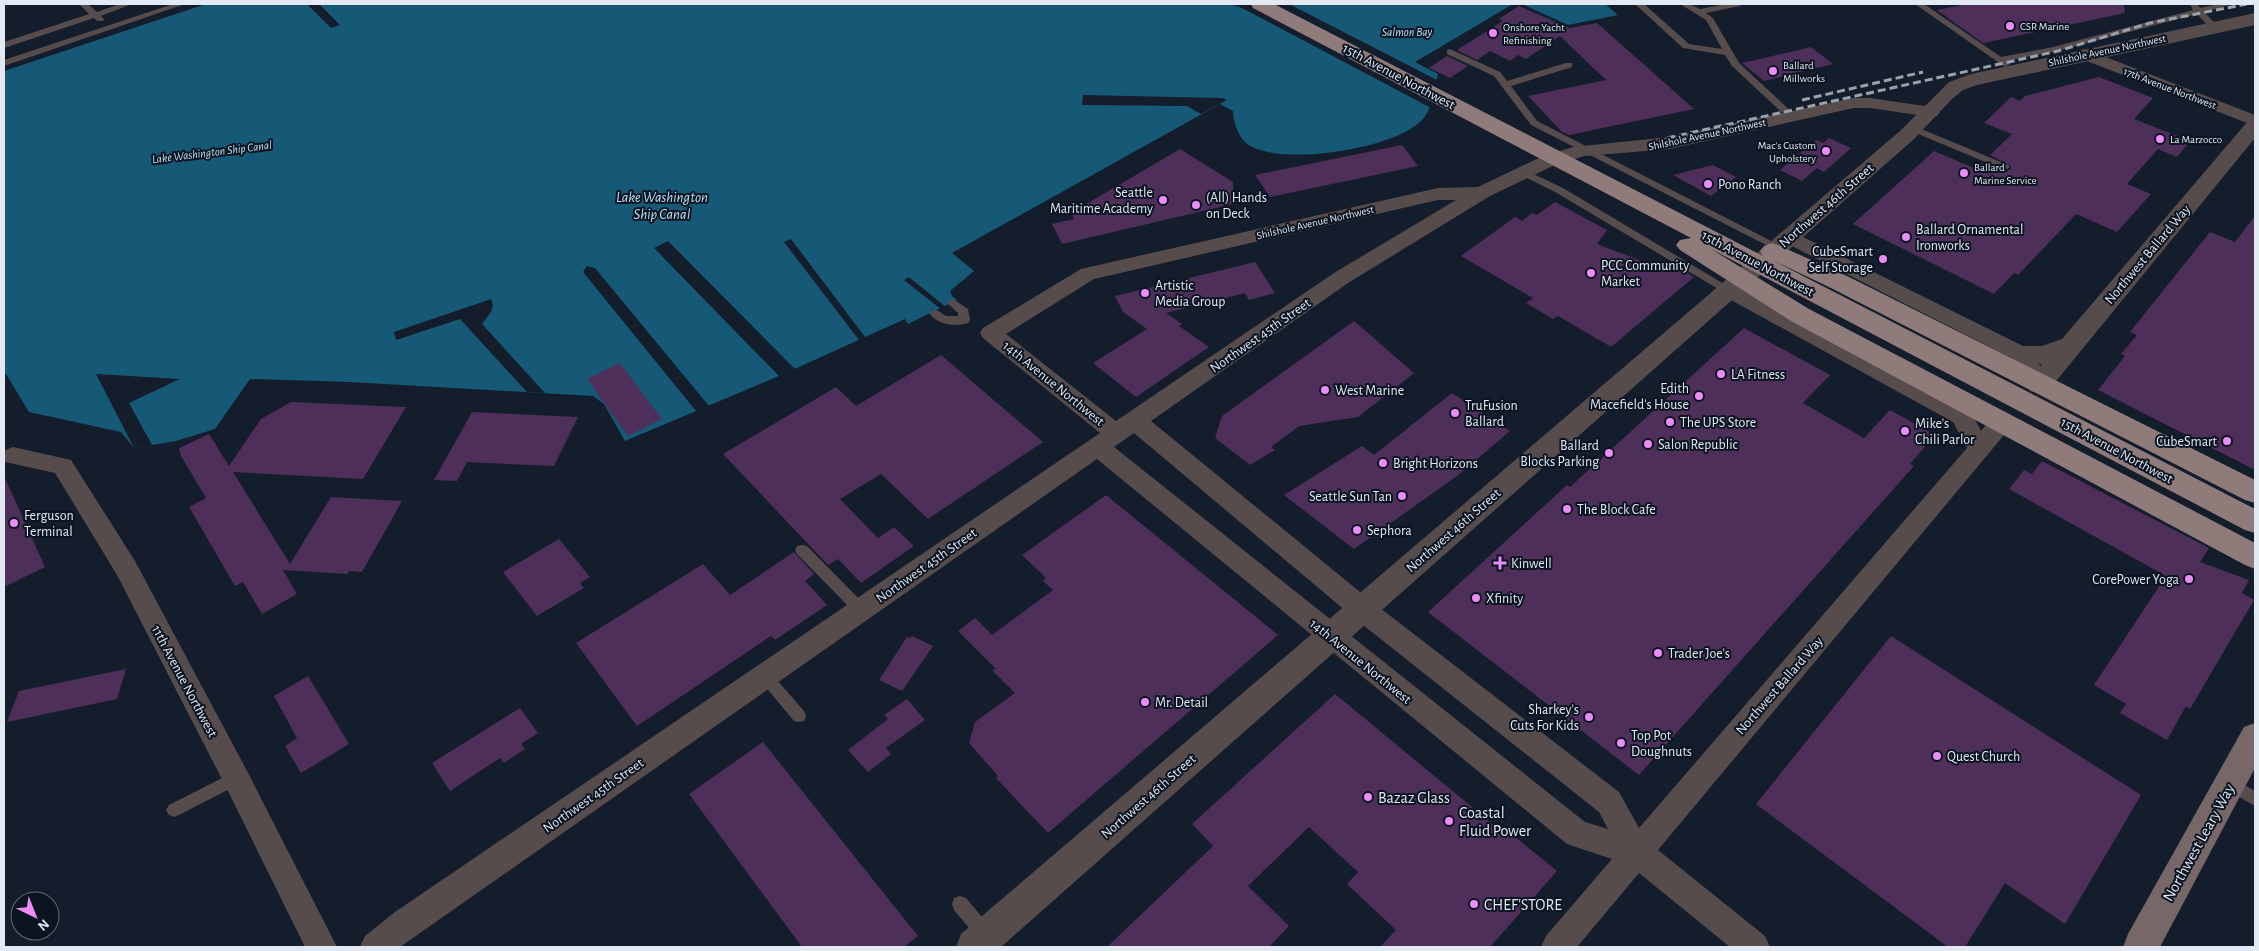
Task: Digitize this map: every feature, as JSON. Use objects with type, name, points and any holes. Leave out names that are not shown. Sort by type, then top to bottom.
[{"type":"main road","name":"15th Avenue Northwest","points":[[1260,4],[2255,522]]},
{"type":"main road","name":"15th Avenue Northwest","points":[[1540,149],[1616,180],[1840,282],[2255,492]]},
{"type":"main road","points":[[1540,149],[1602,191],[1800,315],[2255,557]]},
{"type":"main road","name":"Northwest Leary Way","points":[[2140,947],[2242,792],[2255,737]]},
{"type":"street","name":"Shilshole Avenue Northwest","points":[[991,333],[1088,274],[1438,194],[1483,192],[1548,160],[1572,153],[1642,148],[1854,103],[1870,103],[1931,112],[1956,86],[2006,65],[2085,54],[2255,19]]},
{"type":"street","name":"17th Avenue Northwest","points":[[2085,54],[2255,121]]},
{"type":"street","name":"Northwest 46th Street","points":[[980,942],[1914,129],[1931,112]]},
{"type":"street","name":"Northwest Ballard Way","points":[[2039,384],[2255,125]]},
{"type":"street","name":"Northwest 45th Street","points":[[376,947],[406,924],[1341,278],[1483,192]]},
{"type":"street","name":"15th Avenue Northwest","points":[[1784,242],[2023,355]]},
{"type":"street","points":[[1729,290],[1962,416],[1978,447]]},
{"type":"street","name":"14th Avenue Northwest","points":[[991,333],[1117,434],[1362,610],[1609,802],[1636,852]]},
{"type":"street","points":[[2023,355],[2034,357],[2044,355],[2072,345]]},
{"type":"street","points":[[2023,355],[2039,384]]},
{"type":"street","name":"Northwest Ballard Way","points":[[1569,943],[1636,852],[2001,422]]},
{"type":"street","name":"14th Avenue Northwest","points":[[1117,434],[1331,636],[1577,834],[1636,852],[1754,947]]},
{"type":"street","name":"11th Avenue Northwest","points":[[13,456],[63,466],[126,568],[236,778],[321,947]]},
{"type":"lane","points":[[84,4],[108,28]]},
{"type":"lane","points":[[4,45],[128,4]]},
{"type":"lane","points":[[4,62],[181,4]]},
{"type":"lane","points":[[1638,4],[1686,46],[1729,53]]},
{"type":"lane","points":[[1684,4],[1709,18],[1743,73],[1792,116]]},
{"type":"lane","points":[[1699,12],[1737,4]]},
{"type":"lane","points":[[1919,4],[2006,65],[2054,48],[2194,7],[2228,4]]},
{"type":"lane","points":[[2194,7],[2214,26]]},
{"type":"lane","points":[[1450,52],[1497,74],[1504,84],[1569,65]]},
{"type":"lane","name":"15th Avenue Northwest","points":[[1504,84],[1534,123],[1588,151],[1784,242]]},
{"type":"lane","points":[[1914,129],[2005,167]]},
{"type":"lane","points":[[1523,172],[1559,190],[1729,290]]},
{"type":"lane","points":[[934,313],[943,320],[964,320],[964,312],[953,303]]},
{"type":"lane","points":[[802,550],[861,610]]},
{"type":"lane","points":[[765,676],[799,716]]},
{"type":"lane","points":[[174,810],[236,778]]},
{"type":"lane","points":[[960,904],[980,942]]},
{"type":"water","name":"Lake Washington Ship Canal","points":[[206,4],[1513,4],[1415,62],[1438,74],[1429,110],[1422,120],[1408,130],[1363,147],[1336,152],[1283,154],[1261,150],[1246,143],[1236,128],[1233,111],[1220,104],[952,253],[974,271],[950,291],[957,300],[908,324],[905,319],[779,376],[625,441],[604,404],[593,396],[350,382],[250,379],[215,429],[176,441],[134,448],[121,432],[29,412],[6,374],[4,375],[4,71]]},
{"type":"water","points":[[1522,4],[1605,4],[1618,15],[1568,25]]},
{"type":"pier","points":[[307,4],[319,4],[340,25],[331,28]]},
{"type":"pier","points":[[1230,4],[1289,4],[1439,81],[1433,109],[1242,8]]},
{"type":"pier","points":[[1083,95],[1222,98],[1227,100],[1201,114],[1187,106],[1082,105]]},
{"type":"pier","points":[[791,239],[865,337],[859,340],[784,242]]},
{"type":"pier","points":[[668,241],[795,369],[779,376],[654,248]]},
{"type":"pier","points":[[587,266],[595,268],[709,406],[696,411],[583,272]]},
{"type":"pier","points":[[909,277],[947,308],[942,310],[904,280]]},
{"type":"pier","points":[[491,299],[493,305],[491,312],[482,324],[545,393],[527,392],[460,319],[396,340],[394,332]]},
{"type":"pier","points":[[96,374],[180,379],[129,403],[152,445],[134,448]]},
{"type":"building","name":"CSR Marine","points":[[1968,4],[2124,4],[2125,13],[1983,43],[1937,10]]},
{"type":"building","points":[[1519,6],[1570,28],[1597,23],[1694,109],[1569,135],[1562,132],[1528,96],[1606,80],[1560,36],[1526,59],[1518,55],[1510,61],[1490,51],[1477,60],[1457,50],[1503,21],[1499,19]]},
{"type":"building","points":[[1811,47],[1833,64],[1764,81],[1742,63]]},
{"type":"building","points":[[1447,56],[1468,66],[1450,78],[1429,68]]},
{"type":"building","points":[[2099,77],[2153,98],[2134,119],[2190,141],[2177,157],[2158,149],[2127,184],[2151,194],[2117,232],[2076,214],[2018,275],[2014,273],[1994,294],[1853,224],[1934,151],[1976,169],[1982,163],[2006,172],[2011,169],[2011,166],[1990,155],[2012,134],[1984,123],[2011,97],[2020,101],[2025,96]]},
{"type":"building","name":"Mac's Custom Upholstery","points":[[1829,138],[1851,148],[1824,172],[1817,168],[1802,181],[1780,170],[1816,140],[1823,143]]},
{"type":"building","points":[[1402,145],[1418,166],[1270,197],[1255,175]]},
{"type":"building","name":"Seattle Maritime Academy","points":[[1180,149],[1233,182],[1233,204],[1062,244],[1052,224],[1074,219],[1071,213]]},
{"type":"building","name":"Pono Ranch","points":[[1713,165],[1736,177],[1711,196],[1673,175]]},
{"type":"building","name":"PCC Community Market","points":[[1555,202],[1607,230],[1597,244],[1668,271],[1674,265],[1694,277],[1611,347],[1558,316],[1553,319],[1526,303],[1533,298],[1461,256],[1515,217],[1522,221],[1532,213],[1537,215]]},
{"type":"building","points":[[2255,216],[2255,470],[2098,390],[2125,356],[2121,354],[2137,335],[2130,332],[2210,232],[2235,242]]},
{"type":"building","points":[[1255,262],[1275,293],[1249,300],[1245,293],[1166,313],[1182,324],[1179,326],[1209,347],[1136,397],[1093,363],[1147,329],[1123,312],[1115,296]]},
{"type":"building","name":"West Marine","points":[[1354,321],[1414,373],[1358,417],[1299,426],[1271,447],[1275,450],[1250,465],[1215,438],[1222,416]]},
{"type":"building","points":[[1744,328],[1830,375],[1803,403],[1864,438],[1890,410],[1935,435],[1910,464],[1914,466],[1639,775],[1428,612],[1567,485],[1570,487]]},
{"type":"building","points":[[941,355],[1043,442],[928,519],[881,474],[840,499],[878,538],[894,527],[914,546],[861,583],[838,559],[828,565],[723,454],[836,387],[856,406]]},
{"type":"building","points":[[620,363],[662,419],[628,436],[587,379]]},
{"type":"building","points":[[1452,393],[1510,431],[1457,476],[1354,549],[1284,495],[1362,446],[1374,455]]},
{"type":"building","points":[[291,402],[406,407],[363,479],[233,472],[290,564],[331,497],[402,501],[362,572],[349,571],[347,574],[283,570],[297,594],[262,614],[243,582],[235,586],[189,507],[206,498],[181,456],[179,448],[209,434],[229,466],[261,419]]},
{"type":"building","points":[[472,412],[578,417],[554,466],[467,462],[457,481],[434,480]]},
{"type":"building","points":[[2042,461],[2209,548],[2200,562],[2249,580],[2242,593],[2254,600],[2190,709],[2186,706],[2167,740],[2120,713],[2126,704],[2094,685],[2166,576],[2009,489],[2024,470],[2032,474]]},
{"type":"building","name":"Ferguson Terminal","points":[[4,476],[45,567],[4,587]]},
{"type":"building","points":[[1106,495],[1278,635],[1048,833],[996,778],[998,776],[969,743],[975,722],[1015,693],[992,670],[996,669],[958,631],[975,618],[992,635],[1053,590],[1043,581],[1046,578],[1022,555]]},
{"type":"building","points":[[559,539],[590,577],[580,583],[584,588],[537,616],[503,572]]},
{"type":"building","points":[[794,552],[814,574],[805,581],[827,605],[775,640],[771,636],[637,726],[576,643],[703,564],[730,595]]},
{"type":"building","points":[[912,636],[933,646],[902,691],[879,680],[907,637],[910,638]]},
{"type":"building","name":"Quest Church","points":[[1891,636],[2141,795],[2065,924],[2005,883],[1965,947],[1948,947],[1756,804]]},
{"type":"building","points":[[126,669],[117,699],[7,722],[19,691]]},
{"type":"building","points":[[308,676],[349,744],[301,773],[285,746],[297,738],[274,696]]},
{"type":"building","points":[[1335,694],[1495,826],[1498,823],[1557,871],[1490,947],[1380,947],[1396,930],[1347,884],[1358,872],[1309,827],[1248,886],[1289,926],[1269,947],[1107,947],[1213,846],[1192,824]]},
{"type":"building","points":[[907,699],[925,720],[886,748],[891,754],[868,772],[848,750],[888,719],[884,715]]},
{"type":"building","points":[[520,708],[538,733],[521,744],[525,749],[504,763],[500,758],[450,791],[432,763]]},
{"type":"building","points":[[763,742],[918,936],[904,947],[802,947],[689,794]]},
{"type":"railway","points":[[1667,138],[2058,51],[2150,23],[2247,4]]},
{"type":"railway","points":[[1802,100],[1923,72]]},
{"type":"place","name":"CSR Marine","points":[[2010,26]]},
{"type":"place","name":"Onshore Yacht Refinishing","points":[[1493,33]]},
{"type":"place","name":"Ballard Millworks","points":[[1773,71]]},
{"type":"place","name":"La Marzocco","points":[[2160,139]]},
{"type":"place","name":"Mac's Custom Upholstery","points":[[1826,151]]},
{"type":"place","name":"Ballard Marine Service","points":[[1964,173]]},
{"type":"place","name":"Pono Ranch","points":[[1708,184]]},
{"type":"place","name":"Seattle Maritime Academy","points":[[1163,200]]},
{"type":"place","name":"(All) Hands on Deck","points":[[1196,205]]},
{"type":"place","name":"Ballard Ornamental Ironworks","points":[[1906,237]]},
{"type":"place","name":"CubeSmart Self Storage","points":[[1883,259]]},
{"type":"place","name":"PCC Community Market","points":[[1591,273]]},
{"type":"place","name":"Artistic Media Group","points":[[1145,293]]},
{"type":"place","name":"LA Fitness","points":[[1721,374]]},
{"type":"place","name":"West Marine","points":[[1325,390]]},
{"type":"place","name":"Edith Macefield's House","points":[[1699,396]]},
{"type":"place","name":"TruFusion Ballard","points":[[1455,413]]},
{"type":"place","name":"The UPS Store","points":[[1670,422]]},
{"type":"place","name":"Mike's Chili Parlor","points":[[1905,431]]},
{"type":"place","name":"CubeSmart","points":[[2227,441]]},
{"type":"place","name":"Salon Republic","points":[[1648,444]]},
{"type":"place","name":"Ballard Blocks Parking","points":[[1609,453]]},
{"type":"place","name":"Bright Horizons","points":[[1383,463]]},
{"type":"place","name":"Seattle Sun Tan","points":[[1402,496]]},
{"type":"place","name":"The Block Cafe","points":[[1567,509]]},
{"type":"place","name":"Ferguson Terminal","points":[[14,523]]},
{"type":"place","name":"Sephora","points":[[1357,530]]},
{"type":"place","name":"Kinwell","points":[[1500,563]]},
{"type":"place","name":"CorePower Yoga","points":[[2189,579]]},
{"type":"place","name":"Xfinity","points":[[1476,598]]},
{"type":"place","name":"Trader Joe's","points":[[1658,653]]},
{"type":"place","name":"Mr. Detail","points":[[1145,702]]},
{"type":"place","name":"Sharkey's Cuts For Kids","points":[[1589,717]]},
{"type":"place","name":"Top Pot Doughnuts","points":[[1621,743]]},
{"type":"place","name":"Quest Church","points":[[1937,756]]},
{"type":"place","name":"Bazaz Glass","points":[[1368,797]]},
{"type":"place","name":"Coastal Fluid Power","points":[[1449,821]]},
{"type":"place","name":"CHEF'STORE","points":[[1474,904]]},
{"type":"water label","name":"Salmon Bay","points":[[1407,32]]}]
